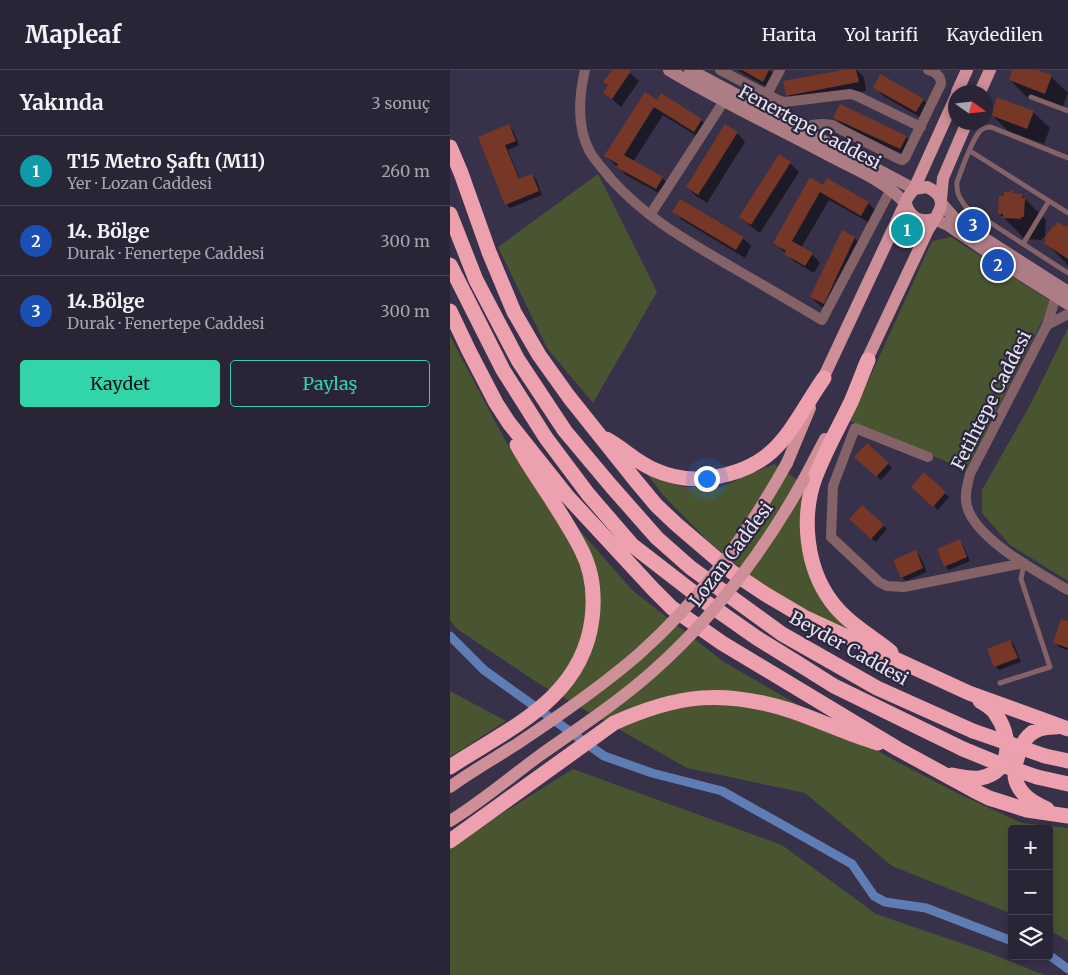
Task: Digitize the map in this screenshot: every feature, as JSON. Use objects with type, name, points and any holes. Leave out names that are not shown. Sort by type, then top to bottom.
[{"type":"highway","points":[[450,146],[489,252],[514,312],[539,355],[569,397],[656,505],[732,572],[804,617],[969,693],[1064,728]]},
{"type":"highway","name":"Beyder Caddesi","points":[[450,214],[476,280],[518,360],[565,431],[657,538],[691,568],[782,634],[877,688],[973,731],[1045,756],[1068,761]]},
{"type":"highway","name":"Beyder Caddesi","points":[[450,264],[502,370],[546,438],[588,494],[632,545],[707,603],[757,638],[834,686],[963,749],[1002,765],[1038,777],[1068,784]]},
{"type":"highway","points":[[450,311],[496,403],[509,423],[567,496],[672,608],[722,643],[898,749],[989,798],[1027,810],[1065,816]]},
{"type":"highway","points":[[868,360],[852,400],[814,479],[808,508],[809,551],[814,570],[831,602],[849,621],[906,664]]},
{"type":"highway","points":[[597,433],[654,470],[685,478],[708,478],[730,475],[758,463],[778,446],[824,378]]},
{"type":"highway","points":[[450,767],[536,712],[551,699],[570,678],[588,640],[594,604],[590,571],[581,549],[516,443],[509,423]]},
{"type":"highway","points":[[940,772],[963,777],[980,778],[994,773],[1000,768],[1005,757],[1007,736],[1002,724],[994,711],[969,693]]},
{"type":"highway","points":[[450,840],[614,723],[642,710],[684,699],[729,697],[767,704],[898,749]]},
{"type":"highway","points":[[1064,728],[1039,729],[1025,740],[1020,750],[1014,774],[1016,782],[1027,798],[1038,805],[1065,816]]},
{"type":"main road","points":[[960,85],[967,70]]},
{"type":"main road","points":[[983,85],[990,70]]},
{"type":"main road","points":[[948,112],[914,189],[908,197],[906,204],[909,213],[915,218],[922,220],[934,219],[941,202],[941,186],[963,130]]},
{"type":"main road","points":[[914,189],[927,187],[938,194],[941,202]]},
{"type":"main road","name":"Lozan Caddesi","points":[[450,787],[562,713],[638,655],[705,587],[739,543],[763,506],[787,463],[824,378],[906,204]]},
{"type":"main road","name":"Lozan Caddesi","points":[[450,821],[474,806],[651,673],[680,646],[733,586],[767,540],[804,479],[868,360],[934,219]]},
{"type":"street","points":[[585,70],[581,89],[580,112],[584,136],[589,151],[625,194],[674,233],[822,320],[891,189]]},
{"type":"street","name":"Fenertepe Caddesi","points":[[669,70],[891,189],[906,204]]},
{"type":"street","name":"Fenertepe Caddesi","points":[[690,70],[914,189]]},
{"type":"street","points":[[720,70],[778,100],[791,102],[850,94],[921,127]]},
{"type":"street","points":[[767,94],[780,70]]},
{"type":"street","points":[[800,130],[820,123],[832,125],[902,160],[908,154],[942,84],[941,78],[928,70]]},
{"type":"street","points":[[650,215],[724,101]]},
{"type":"street","points":[[941,202],[956,220],[1062,294],[1068,304]]},
{"type":"street","points":[[934,219],[948,225],[1008,266],[1062,294]]},
{"type":"street","name":"Fetihtepe Caddesi","points":[[1062,294],[970,474],[966,489],[969,512],[980,528],[995,542],[1024,563],[1068,590]]},
{"type":"street","points":[[1047,325],[1068,314]]},
{"type":"street","points":[[928,457],[855,428],[833,486],[831,537],[879,582],[887,586],[904,587],[1024,563]]},
{"type":"lane","points":[[1031,97],[1068,111]]},
{"type":"lane","points":[[1068,158],[990,127],[984,127],[970,151],[956,189],[959,198],[973,211],[1068,273]]},
{"type":"lane","points":[[970,151],[1068,213]]},
{"type":"lane","points":[[949,162],[963,168]]},
{"type":"lane","points":[[1024,244],[1049,201]]},
{"type":"lane","points":[[1000,683],[1050,668],[1021,579],[1024,563]]},
{"type":"green space","points":[[598,174],[657,292],[593,403],[547,348],[498,247]]},
{"type":"green space","points":[[951,237],[1052,302],[966,470],[850,421],[932,241]]},
{"type":"green space","points":[[1068,328],[1068,581],[1010,545],[982,513],[982,490],[1030,405]]},
{"type":"green space","points":[[450,336],[512,453],[632,590],[724,662],[894,760],[955,792],[1022,823],[1040,825],[1008,825],[1008,912],[892,866],[805,793],[687,768],[541,685],[457,629],[450,620]]},
{"type":"green space","points":[[774,464],[808,487],[824,603],[848,629],[799,607],[759,583],[708,541],[662,494],[648,475],[684,487],[721,487]]},
{"type":"green space","points":[[450,691],[506,721],[450,757]]},
{"type":"green space","points":[[573,769],[782,845],[876,914],[987,952],[1044,975],[450,975],[450,846]]},
{"type":"green space","points":[[1053,826],[1068,828],[1068,941],[1053,932]]},
{"type":"building","points":[[612,70],[631,71],[612,99],[603,93],[608,85],[603,82]]},
{"type":"building","points":[[742,70],[769,70],[763,82]]},
{"type":"building","points":[[843,70],[856,70],[859,82],[786,96],[783,81]]},
{"type":"building","points":[[1012,70],[1037,70],[1052,75],[1045,94],[1009,80]]},
{"type":"building","points":[[880,74],[924,99],[916,112],[873,88]]},
{"type":"building","points":[[645,92],[657,100],[661,93],[702,119],[694,132],[654,107],[624,155],[663,177],[656,189],[616,167],[618,164],[604,156]]},
{"type":"building","points":[[997,97],[1034,111],[1027,129],[993,116],[993,107]]},
{"type":"building","points":[[840,104],[907,136],[900,149],[833,118]]},
{"type":"building","points":[[509,124],[516,141],[505,145],[519,179],[532,174],[539,191],[505,205],[478,137]]},
{"type":"building","points":[[725,124],[738,132],[698,195],[686,187]]},
{"type":"building","points":[[779,154],[791,162],[751,225],[739,217]]},
{"type":"building","points":[[810,177],[823,185],[827,178],[869,202],[861,216],[820,192],[792,241],[813,253],[805,266],[784,254],[786,251],[773,243]]},
{"type":"building","points":[[1013,190],[1013,193],[1022,194],[1022,198],[1025,198],[1024,217],[1021,217],[1021,219],[1003,218],[1003,214],[998,214],[999,196],[1004,196],[1004,192],[1010,192]]},
{"type":"building","points":[[680,199],[744,237],[736,250],[672,212]]},
{"type":"building","points":[[1058,222],[1066,227],[1068,224],[1068,259],[1044,243],[1046,240],[1044,238]]},
{"type":"building","points":[[908,223],[914,230],[906,238],[900,231]]},
{"type":"building","points":[[842,230],[855,237],[824,304],[810,297]]},
{"type":"building","points":[[867,443],[889,463],[876,477],[854,457]]},
{"type":"building","points":[[924,472],[946,492],[933,507],[911,487]]},
{"type":"building","points":[[862,505],[884,525],[871,539],[849,519]]},
{"type":"building","points":[[960,539],[967,557],[944,567],[937,549]]},
{"type":"building","points":[[916,550],[923,568],[901,578],[893,560]]},
{"type":"building","points":[[1061,619],[1068,621],[1068,648],[1053,643]]},
{"type":"building","points":[[1010,640],[1018,658],[994,667],[987,649]]},
{"type":"waterway","points":[[450,636],[484,670],[604,756],[652,773],[722,791],[852,864],[874,896],[885,902],[926,908],[1008,939]]},
{"type":"waterway","points":[[1053,958],[1068,969]]},
{"type":"place","name":"14.Bölge","points":[[973,225]]},
{"type":"place","name":"T15 Metro Şaftı (M11)","points":[[907,230]]},
{"type":"place","name":"14. Bölge","points":[[998,265]]}]
